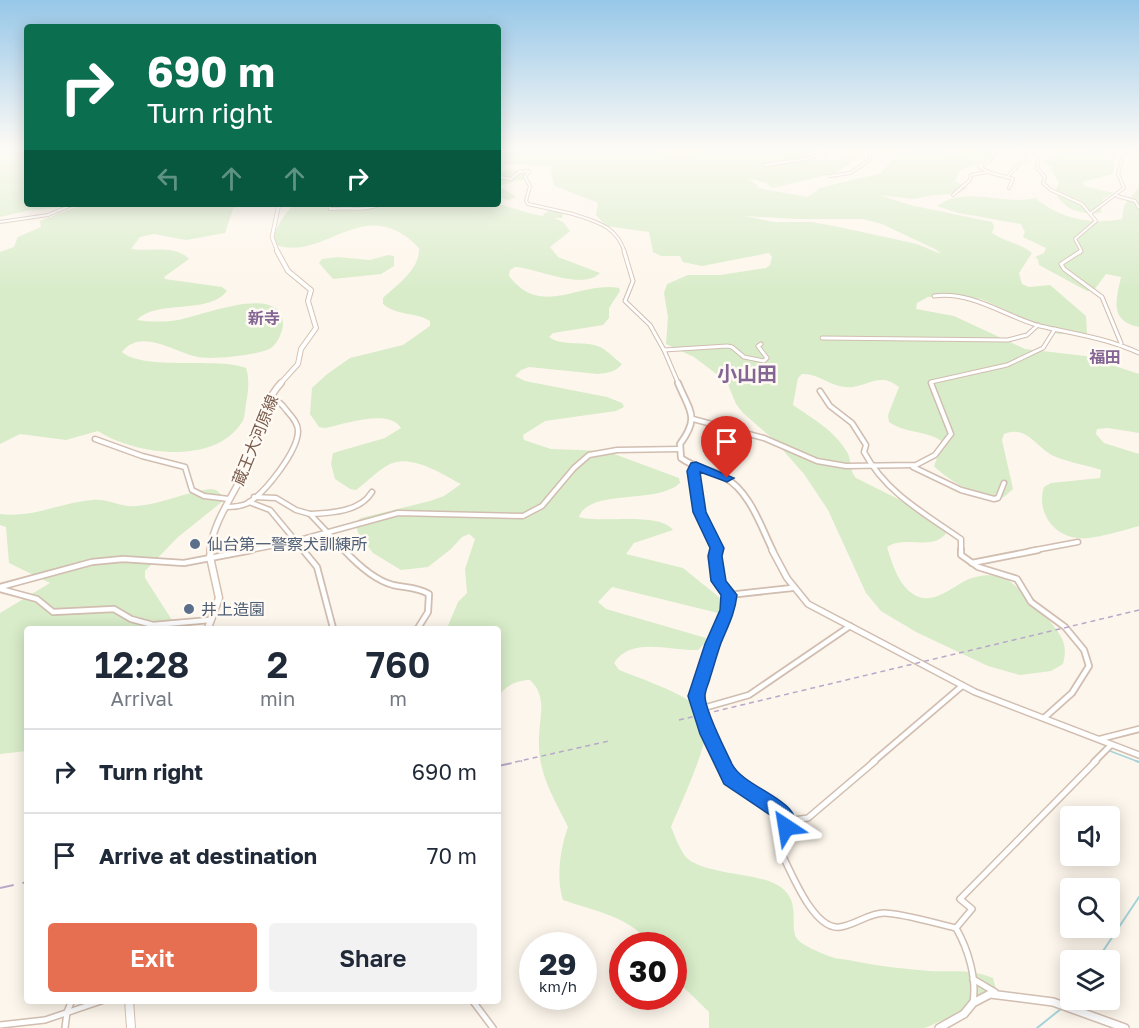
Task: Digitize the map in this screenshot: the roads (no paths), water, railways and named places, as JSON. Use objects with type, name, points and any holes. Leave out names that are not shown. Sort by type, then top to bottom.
[{"type":"main road","name":"蔵王大河原線","points":[[209,626],[219,598],[210,557],[212,534],[247,466],[268,398],[298,364],[301,349],[316,328],[308,301],[311,290],[294,278],[284,265],[272,237],[278,207]]},
{"type":"main road","points":[[129,1004],[131,1028]]},
{"type":"street","points":[[527,196],[528,204],[573,214],[607,228],[621,240],[633,280],[625,301],[650,325],[664,350],[693,419],[691,429],[681,442],[683,461],[721,475],[736,486],[756,514],[792,588],[808,604],[962,686],[1139,755]]},
{"type":"street","points":[[1062,196],[1078,201],[1096,220],[1095,224],[1075,239],[1081,252],[1062,262],[1061,266],[1102,297],[1121,343]]},
{"type":"street","points":[[1090,213],[1116,196],[1135,201],[1135,205],[1139,208]]},
{"type":"street","points":[[0,222],[48,215],[67,207]]},
{"type":"street","points":[[330,207],[330,209],[351,207],[366,210],[374,207]]},
{"type":"street","points":[[934,296],[949,294],[963,296],[1038,325],[1121,343],[1139,353]]},
{"type":"street","points":[[822,338],[1008,340],[1027,335],[1038,325]]},
{"type":"street","points":[[909,467],[920,464],[935,455],[951,434],[931,382],[1007,365],[1042,348],[1055,329]]},
{"type":"street","points":[[664,350],[727,346],[732,347],[744,357],[764,361],[767,358],[758,346],[760,344]]},
{"type":"street","points":[[820,391],[830,406],[852,423],[866,446],[864,452],[870,466],[902,500],[961,539],[961,555],[971,563],[1017,579],[1031,602],[1065,627],[1084,650],[1089,666],[1087,672],[1078,681],[1072,693],[1044,718]]},
{"type":"street","points":[[247,503],[280,470],[298,432],[285,407],[278,399],[268,398]]},
{"type":"street","points":[[693,419],[764,438],[824,463],[909,467],[924,471],[961,490],[994,500],[998,498],[1004,483]]},
{"type":"street","points":[[95,439],[142,456],[185,467],[192,490],[204,496],[230,499]]},
{"type":"street","points":[[0,588],[104,561],[124,559],[178,564],[296,541],[406,512],[523,516],[542,506],[574,468],[589,455],[617,450],[680,449]]},
{"type":"street","points":[[696,466],[693,471],[699,512],[717,548],[715,556],[719,581],[729,595],[728,610],[701,677],[696,696],[730,778],[742,788],[773,805],[785,816],[787,821],[779,848],[813,912],[823,923],[832,928],[843,927],[883,913],[956,928],[963,938],[973,979],[976,993],[973,1003]]},
{"type":"street","points":[[254,496],[276,498],[296,510],[310,514],[341,511],[369,499],[372,492]]},
{"type":"street","points":[[225,507],[247,503],[270,510],[317,567],[332,626]]},
{"type":"street","points":[[310,514],[354,561],[378,579],[393,585],[419,588],[429,594],[429,612],[419,626]]},
{"type":"street","points":[[971,563],[1078,542]]},
{"type":"street","points":[[0,588],[37,599],[53,612],[114,609],[131,619],[153,625],[213,620]]},
{"type":"street","points":[[729,595],[792,588]]},
{"type":"street","points":[[700,709],[749,695],[850,626]]},
{"type":"street","points":[[787,821],[808,818],[962,686]]},
{"type":"street","points":[[1100,739],[1139,729]]},
{"type":"street","points":[[956,928],[972,909],[960,899],[1112,744]]},
{"type":"street","points":[[973,979],[999,995]]},
{"type":"street","points":[[939,1028],[964,1014],[983,996],[999,995],[1059,1003],[1125,1028]]},
{"type":"street","points":[[65,1028],[70,1004]]},
{"type":"street","points":[[0,1025],[45,1020],[92,1004]]},
{"type":"street","points":[[475,1004],[493,1028]]},
{"type":"waterway","points":[[1110,751],[1139,762],[1136,761]]},
{"type":"waterway","points":[[1104,950],[1139,897]]},
{"type":"waterway","points":[[1037,1028],[1060,1010]]},
{"type":"railway","points":[[679,720],[1139,610]]},
{"type":"railway","points":[[515,762],[609,741]]},
{"type":"railway","points":[[501,765],[522,761]]},
{"type":"railway","points":[[0,888],[24,883]]},
{"type":"place","name":"仙台第一警察犬訓練所","points":[[195,544]]},
{"type":"place","name":"井上造園","points":[[189,609]]},
{"type":"district","name":"新寺","points":[[264,318]]},
{"type":"district","name":"福田","points":[[1105,357]]},
{"type":"district","name":"小山田","points":[[747,374]]}]
